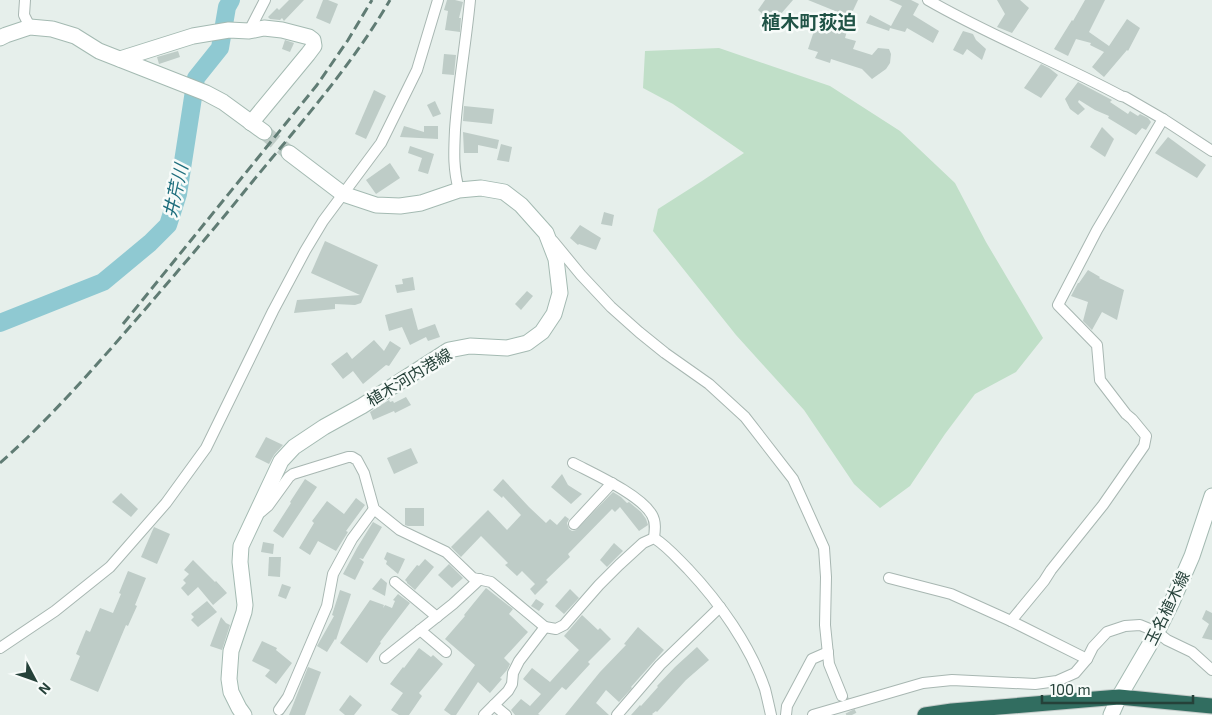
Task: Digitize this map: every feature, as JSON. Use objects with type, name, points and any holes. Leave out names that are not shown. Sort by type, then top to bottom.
[{"type":"highway","points":[[925,715],[952,710],[1120,697],[1212,706]]},
{"type":"main road","points":[[0,38],[30,27],[52,29],[75,36],[99,51],[206,93],[223,102],[257,128],[288,80],[314,46],[313,40],[309,37],[282,30],[264,28],[249,31],[230,30],[193,36],[120,59]]},
{"type":"main road","name":"植木河内港線","points":[[244,715],[238,708],[231,692],[229,680],[230,651],[245,605],[240,562],[241,546],[281,462],[294,447],[324,426],[362,406],[449,350],[470,346],[507,348],[527,343],[542,332],[554,314],[560,293],[556,259],[546,233],[521,205],[504,192],[481,188],[459,190],[421,203],[400,206],[376,205],[343,194],[289,153]]},
{"type":"main road","name":"玉名植木線","points":[[1111,715],[1157,632],[1192,556],[1212,496]]},
{"type":"street","points":[[24,0],[24,15],[30,27]]},
{"type":"street","points":[[249,31],[265,0]]},
{"type":"street","points":[[0,648],[55,611],[110,568],[166,503],[206,448],[274,311],[323,221],[381,143],[417,70],[438,0]]},
{"type":"street","points":[[459,190],[454,174],[456,110],[470,0]]},
{"type":"street","points":[[928,0],[1124,96],[1212,151]]},
{"type":"street","points":[[1011,621],[1103,504],[1144,446],[1146,436],[1100,380],[1097,345],[1058,305],[1097,230],[1163,119]]},
{"type":"street","points":[[546,233],[580,275],[611,307],[665,353],[709,384],[745,418],[793,479],[824,548],[826,577],[825,625],[829,664],[842,696]]},
{"type":"street","points":[[253,519],[268,506],[289,477],[299,472],[352,457],[357,460],[364,473],[374,509],[400,530],[446,552],[473,578],[491,582],[545,627],[556,629],[564,625],[599,586],[643,542],[654,538]]},
{"type":"street","points":[[573,463],[612,483],[637,499],[647,508],[654,516],[656,528],[654,538]]},
{"type":"street","points":[[574,524],[612,483]]},
{"type":"street","points":[[279,710],[288,697],[327,606],[334,574],[352,539],[374,509]]},
{"type":"street","points":[[654,538],[679,559],[720,607],[739,636],[756,668],[765,689],[771,715]]},
{"type":"street","points":[[889,578],[951,594],[1011,621],[1087,659]]},
{"type":"street","points":[[385,658],[453,604],[480,579]]},
{"type":"street","points":[[395,582],[437,617]]},
{"type":"street","points":[[617,715],[660,665],[720,607]]},
{"type":"street","points":[[813,715],[923,683],[952,680],[1035,684],[1057,681],[1075,673],[1087,659],[1093,647],[1108,632],[1125,626],[1140,625],[1157,632],[1167,640],[1192,652],[1212,670]]},
{"type":"street","points":[[484,715],[508,690],[512,684],[513,672],[519,661],[545,627]]},
{"type":"street","points":[[420,630],[446,652]]},
{"type":"street","points":[[786,715],[787,706],[812,659],[828,652]]},
{"type":"street","points":[[494,706],[506,715]]},
{"type":"green space","points":[[719,48],[830,86],[900,131],[955,183],[986,242],[1043,338],[1016,372],[975,394],[910,486],[880,508],[854,484],[804,410],[736,335],[653,231],[658,209],[744,153],[673,104],[643,88],[645,51]]},
{"type":"building","points":[[289,0],[304,0],[284,21],[282,18],[280,20],[268,17],[277,8],[279,10]]},
{"type":"building","points":[[323,0],[338,4],[330,24],[316,18]]},
{"type":"building","points":[[447,0],[463,2],[459,18],[461,18],[460,32],[445,30],[448,11],[444,10]]},
{"type":"building","points":[[765,0],[793,0],[780,15],[770,21],[758,10]]},
{"type":"building","points":[[808,0],[858,0],[850,17]]},
{"type":"building","points":[[889,0],[911,0],[919,4],[913,15],[939,31],[933,43],[907,28],[905,32],[890,28],[889,31],[866,23],[870,15],[891,26],[902,6]]},
{"type":"building","points":[[997,0],[1020,0],[1029,8],[1012,33],[997,27],[1005,14]]},
{"type":"building","points":[[1085,0],[1105,0],[1089,32],[1109,46],[1127,19],[1140,28],[1128,51],[1104,77],[1092,67],[1104,52],[1090,45],[1091,43],[1076,39],[1068,56],[1054,49]]},
{"type":"building","points":[[831,28],[847,31],[845,38],[856,41],[853,49],[872,55],[878,48],[889,49],[891,54],[890,63],[886,69],[872,79],[862,69],[831,59],[830,63],[815,58],[818,52],[808,49],[814,31]]},
{"type":"building","points":[[963,31],[973,34],[976,40],[986,49],[982,60],[967,49],[963,55],[953,50]]},
{"type":"building","points":[[285,40],[294,43],[290,52],[282,49]]},
{"type":"building","points":[[178,51],[180,57],[159,64],[157,57]]},
{"type":"building","points":[[444,54],[456,55],[454,75],[442,74]]},
{"type":"building","points":[[1041,64],[1058,75],[1041,98],[1024,88]]},
{"type":"building","points":[[1078,82],[1112,100],[1110,102],[1128,114],[1130,111],[1138,116],[1140,114],[1151,122],[1146,130],[1142,128],[1136,135],[1108,118],[1109,116],[1079,100],[1078,102],[1085,109],[1078,115],[1070,109],[1065,99]]},
{"type":"building","points":[[374,90],[386,96],[366,139],[355,134]]},
{"type":"building","points":[[435,101],[441,114],[433,117],[427,105]]},
{"type":"building","points":[[464,106],[494,109],[492,124],[463,121]]},
{"type":"building","points":[[404,126],[424,132],[424,126],[438,126],[438,139],[400,137]]},
{"type":"building","points":[[1102,127],[1114,139],[1105,157],[1090,147]]},
{"type":"building","points":[[463,132],[499,140],[497,149],[478,145],[478,153],[464,153]]},
{"type":"building","points":[[1168,137],[1206,165],[1197,178],[1155,153]]},
{"type":"building","points":[[501,144],[512,147],[509,162],[497,160]]},
{"type":"building","points":[[410,146],[434,154],[428,174],[418,171],[422,158],[408,153]]},
{"type":"building","points":[[390,163],[400,178],[376,194],[366,180]]},
{"type":"building","points":[[604,212],[614,215],[612,226],[601,224]]},
{"type":"building","points":[[580,225],[601,238],[596,250],[578,245],[570,238]]},
{"type":"building","points":[[325,241],[378,265],[361,303],[355,305],[335,304],[335,309],[294,313],[297,300],[360,295],[311,273]]},
{"type":"building","points":[[1088,270],[1099,278],[1124,290],[1117,320],[1102,312],[1092,330],[1083,321],[1088,302],[1071,296]]},
{"type":"building","points":[[413,277],[415,290],[397,293],[395,285],[403,284],[402,279]]},
{"type":"building","points":[[527,291],[533,296],[521,310],[515,304]]},
{"type":"building","points":[[412,308],[418,330],[435,324],[440,337],[428,341],[426,337],[410,345],[402,327],[389,331],[385,315]]},
{"type":"building","points":[[374,340],[384,351],[390,341],[401,348],[389,366],[386,365],[363,384],[353,371],[343,379],[331,364],[347,352],[352,359]]},
{"type":"building","points":[[406,397],[411,405],[395,413],[394,411],[373,420],[370,412],[389,400],[394,403]]},
{"type":"building","points":[[266,437],[283,445],[269,464],[255,457]]},
{"type":"building","points":[[411,448],[418,463],[394,474],[387,458]]},
{"type":"building","points":[[562,474],[568,485],[582,494],[571,504],[551,487]]},
{"type":"building","points":[[305,479],[317,487],[283,538],[273,531]]},
{"type":"building","points":[[503,479],[546,523],[550,519],[557,525],[565,516],[569,519],[567,523],[569,529],[572,531],[576,530],[613,492],[641,512],[648,525],[639,531],[620,507],[615,512],[612,509],[568,554],[570,557],[546,580],[548,582],[535,595],[530,589],[535,584],[522,571],[517,576],[505,565],[508,563],[481,536],[461,557],[451,547],[488,510],[507,530],[521,515],[503,496],[502,498],[493,490]]},
{"type":"building","points":[[121,493],[138,509],[131,517],[112,502]]},
{"type":"building","points":[[356,498],[365,505],[346,531],[348,532],[336,551],[318,541],[310,555],[299,548],[314,523],[312,521],[327,501],[344,514]]},
{"type":"building","points":[[405,508],[424,508],[424,526],[405,525]]},
{"type":"building","points":[[373,522],[382,527],[363,559],[359,558],[364,562],[355,580],[343,574]]},
{"type":"building","points":[[154,527],[170,534],[157,564],[141,557]]},
{"type":"building","points":[[263,542],[274,544],[273,554],[261,552]]},
{"type":"building","points":[[614,543],[623,551],[607,567],[600,560]]},
{"type":"building","points":[[387,552],[405,559],[398,574],[386,564],[387,561],[384,559]]},
{"type":"building","points":[[269,557],[281,557],[280,577],[268,576]]},
{"type":"building","points":[[425,559],[434,567],[415,590],[405,580],[417,565],[419,566]]},
{"type":"building","points":[[193,560],[227,593],[213,605],[198,587],[188,596],[181,588],[186,583],[183,580],[189,574],[184,570]]},
{"type":"building","points":[[449,564],[463,578],[452,588],[438,575]]},
{"type":"building","points":[[128,571],[146,578],[135,605],[137,606],[128,626],[126,625],[98,692],[70,680],[80,656],[76,654],[86,630],[90,632],[100,608],[113,613]]},
{"type":"building","points":[[381,578],[387,583],[385,596],[372,589]]},
{"type":"building","points":[[282,584],[291,587],[286,599],[278,596]]},
{"type":"building","points":[[486,588],[513,609],[509,614],[528,632],[504,658],[510,664],[500,678],[502,679],[490,693],[478,682],[456,715],[451,715],[444,710],[475,665],[445,639]]},
{"type":"building","points":[[570,589],[579,598],[564,614],[555,606]]},
{"type":"building","points":[[340,590],[351,594],[336,640],[327,652],[317,646],[334,616],[332,615]]},
{"type":"building","points":[[398,594],[410,603],[380,642],[367,663],[340,643],[370,600],[384,605],[383,608],[385,605],[392,608],[395,601],[393,600]]},
{"type":"building","points":[[536,599],[544,604],[539,611],[531,606]]},
{"type":"building","points":[[207,601],[217,612],[198,627],[191,620],[194,617],[191,614]]},
{"type":"building","points":[[1206,610],[1212,613],[1212,640],[1202,638],[1209,624],[1202,619]]},
{"type":"building","points":[[582,615],[611,639],[588,662],[590,664],[566,690],[562,687],[538,714],[540,715],[515,715],[511,710],[521,699],[530,706],[541,694],[523,679],[532,668],[550,682],[579,650],[564,636]]},
{"type":"building","points":[[221,617],[230,625],[222,650],[210,646]]},
{"type":"building","points":[[638,627],[664,650],[619,702],[606,690],[596,703],[609,715],[565,715],[600,672],[626,645],[624,644]]},
{"type":"building","points":[[262,641],[277,648],[276,650],[292,663],[276,684],[265,676],[270,670],[252,661]]},
{"type":"building","points":[[697,647],[709,660],[686,680],[653,715],[631,715],[675,667]]},
{"type":"building","points":[[419,648],[431,657],[433,655],[443,664],[419,693],[422,696],[409,715],[399,715],[391,710],[403,693],[390,684]]},
{"type":"building","points":[[308,667],[321,672],[305,715],[289,715]]},
{"type":"building","points":[[350,695],[362,705],[354,715],[345,715],[339,710]]},
{"type":"waterway","name":"井芹川","points":[[0,323],[103,282],[150,243],[168,225],[178,194],[196,78],[220,48],[227,7],[231,0]]},
{"type":"tunnel","points":[[264,132],[289,153]]},
{"type":"tunnel","points":[[843,698],[852,715]]},
{"type":"railway","points":[[123,324],[317,85],[348,40],[372,0]]},
{"type":"railway","points":[[0,463],[77,387],[211,232],[341,73],[390,0]]},
{"type":"district","name":"植木町荻迫","points":[[809,22]]}]
